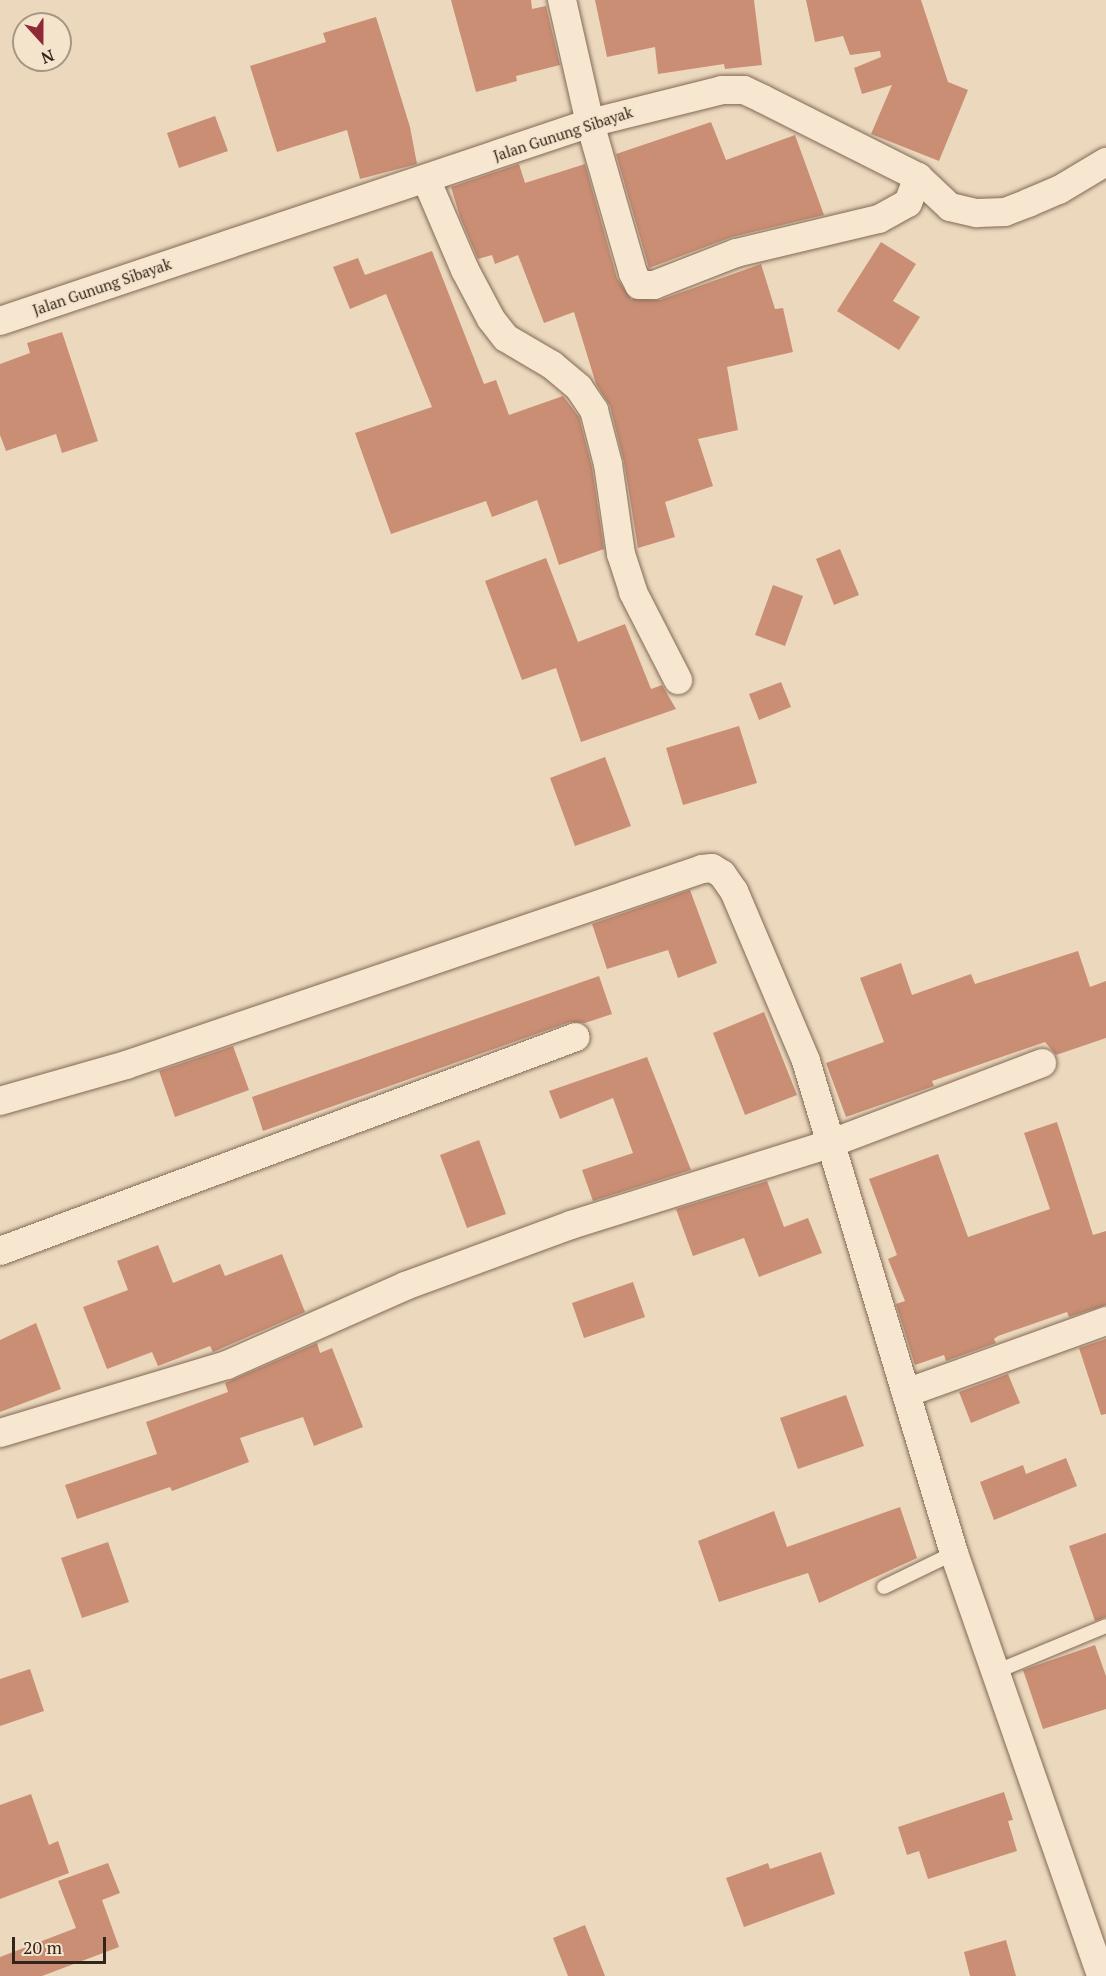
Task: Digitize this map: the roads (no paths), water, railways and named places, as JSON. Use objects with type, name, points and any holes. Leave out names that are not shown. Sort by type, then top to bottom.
[{"type":"street","points":[[562,0],[590,123],[633,273],[639,285],[646,286],[736,253],[879,219],[908,203],[918,177]]},
{"type":"street","name":"Jalan Gunung Sibayak","points":[[0,321],[590,123],[687,96],[744,90],[918,177],[950,207],[977,213],[1005,212],[1059,190],[1106,162]]},
{"type":"street","points":[[426,179],[465,270],[491,319],[506,338],[552,365],[579,388],[594,410],[608,464],[621,554],[633,592],[678,680]]},
{"type":"street","points":[[0,1101],[136,1062],[712,868],[722,874],[734,891],[789,1018],[815,1089],[829,1144],[954,1553],[1101,1976]]},
{"type":"street","points":[[0,1251],[576,1037]]},
{"type":"street","points":[[0,1433],[227,1365],[405,1286],[516,1245],[829,1144],[1042,1063]]},
{"type":"street","points":[[906,1393],[1106,1321]]},
{"type":"lane","points":[[884,1587],[954,1553]]},
{"type":"lane","points":[[995,1672],[1106,1626]]}]
